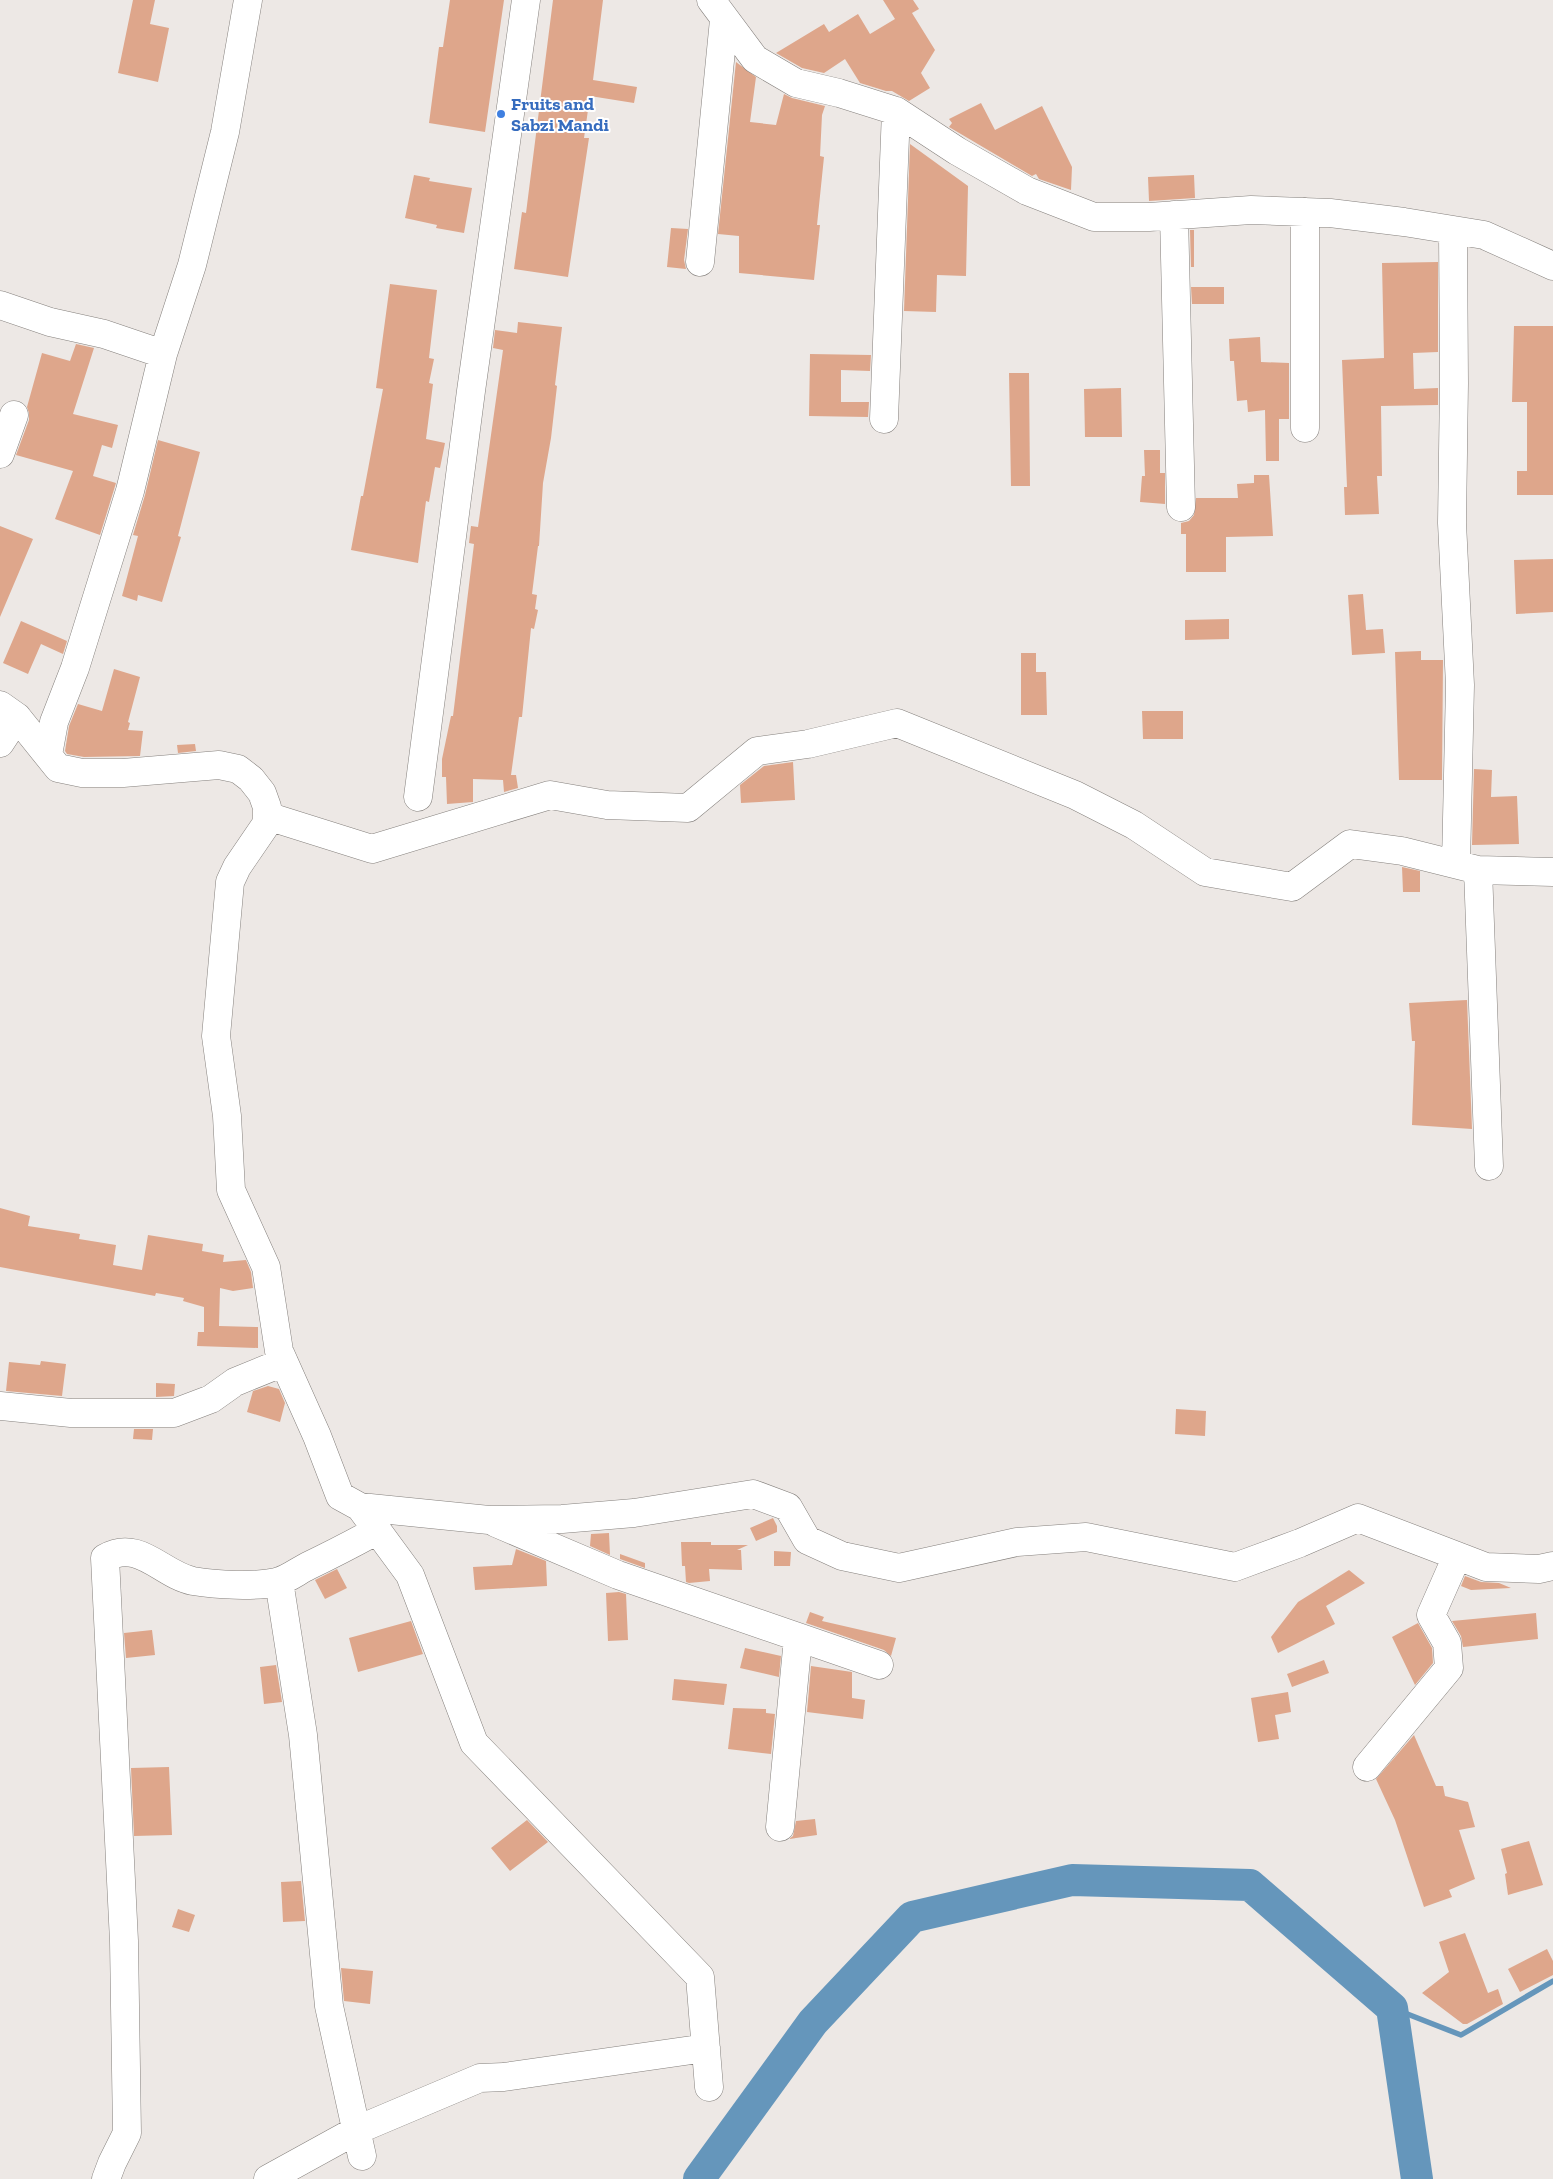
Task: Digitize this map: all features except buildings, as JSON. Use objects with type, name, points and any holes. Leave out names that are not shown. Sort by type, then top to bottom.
[{"type":"street","points":[[48,756],[54,722],[75,668],[130,491],[163,354],[192,265],[226,132],[248,0]]},
{"type":"street","points":[[418,796],[471,392],[526,0]]},
{"type":"street","points":[[718,10],[755,59],[796,83],[839,93],[896,111],[1027,192],[1094,218],[1251,210],[1305,212],[1385,220],[1484,235],[1553,266]]},
{"type":"street","points":[[700,262],[718,10]]},
{"type":"street","points":[[884,419],[896,111]]},
{"type":"street","points":[[1305,212],[1305,428]]},
{"type":"street","points":[[1174,215],[1181,507]]},
{"type":"street","points":[[1453,230],[1454,383],[1452,523],[1467,867],[1489,1166]]},
{"type":"street","points":[[0,305],[50,322],[104,334],[163,354]]},
{"type":"street","points":[[0,454],[14,415]]},
{"type":"street","points":[[9,711],[58,768],[82,773],[123,774],[219,765],[238,769],[251,779],[262,793],[267,807],[267,823],[236,867],[230,882],[216,1036],[226,1116],[231,1190],[266,1267],[279,1351],[340,1496],[360,1507],[489,1520],[562,1519],[634,1513],[752,1494],[788,1507],[807,1540],[842,1556],[899,1568],[1017,1542],[1086,1538],[1235,1567],[1300,1543],[1358,1518],[1486,1568],[1539,1569],[1553,1566]]},
{"type":"street","points":[[0,743],[9,711]]},
{"type":"street","points":[[267,816],[372,849],[550,795],[607,805],[688,808],[757,751],[808,744],[897,723],[1075,795],[1134,825],[1205,872],[1292,888],[1350,844],[1402,851],[1467,867],[1553,872]]},
{"type":"street","points":[[0,1406],[71,1413],[174,1414],[211,1399],[236,1382],[284,1362]]},
{"type":"street","points":[[360,1507],[376,1531],[410,1574],[474,1743],[700,1976],[709,2087]]},
{"type":"street","points":[[489,1520],[618,1575],[879,1665]]},
{"type":"street","points":[[106,2179],[127,2133],[124,1941],[105,1558],[114,1553],[134,1553],[150,1559],[175,1575],[192,1581],[258,1585],[279,1581],[376,1531]]},
{"type":"street","points":[[1367,1767],[1449,1668],[1447,1643],[1431,1615],[1457,1556]]},
{"type":"street","points":[[279,1581],[303,1735],[329,2006],[359,2143]]},
{"type":"street","points":[[780,1828],[798,1638]]},
{"type":"street","points":[[268,2179],[359,2143],[480,2078],[504,2077],[706,2048]]},
{"type":"waterway","points":[[699,2179],[813,2022],[912,1917],[1072,1880],[1250,1885],[1392,2008],[1417,2179]]},
{"type":"waterway","points":[[1392,2008],[1461,2035],[1553,1981]]},
{"type":"place","name":"Fruits and Sabzi Mandi","points":[[501,114]]}]
